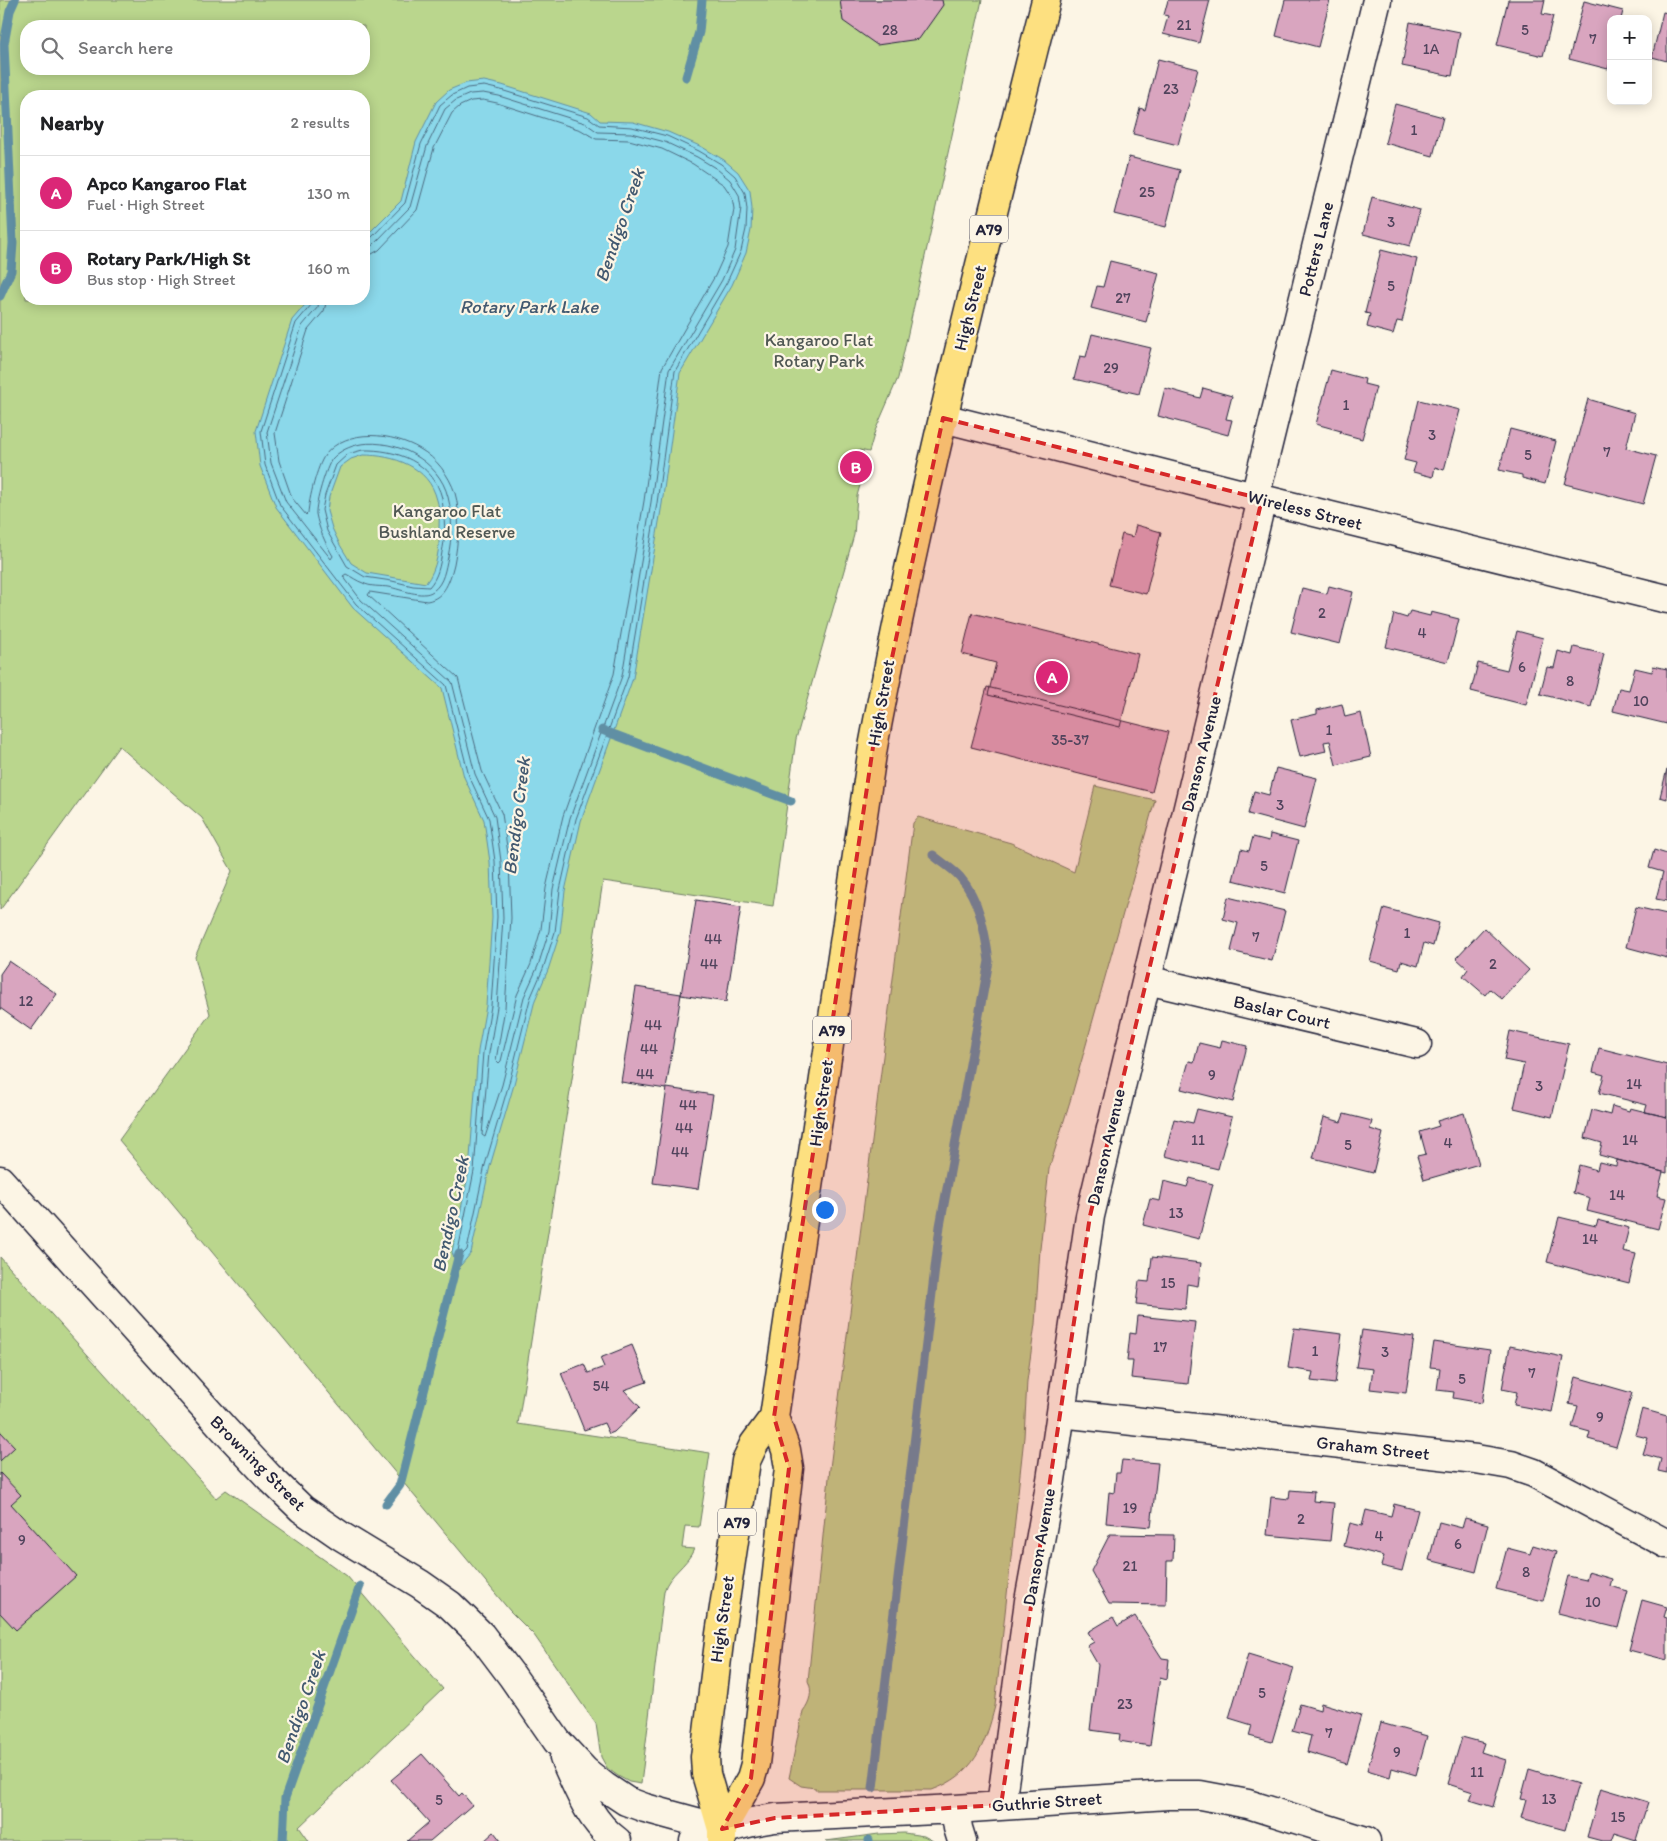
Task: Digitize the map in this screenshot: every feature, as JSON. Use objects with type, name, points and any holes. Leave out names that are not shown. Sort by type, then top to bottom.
[{"type":"highway","name":"High Street","points":[[722,1835],[706,1774],[705,1757],[718,1643],[746,1461],[754,1444],[774,1417],[873,747],[892,644],[943,418],[1046,0]]},
{"type":"highway","name":"High Street","points":[[722,1835],[751,1778],[755,1764],[789,1468],[786,1450],[774,1417]]},
{"type":"street","name":"Potters Lane","points":[[1259,498],[1377,0]]},
{"type":"street","name":"Wireless Street","points":[[943,418],[1667,599]]},
{"type":"street","name":"Danson Avenue","points":[[1001,1805],[1028,1611],[1061,1414],[1090,1216],[1259,498]]},
{"type":"street","name":"Baslar Court","points":[[1146,980],[1417,1044]]},
{"type":"street","name":"Browning Street","points":[[0,1180],[225,1430],[302,1509],[347,1540],[420,1584],[450,1605],[481,1635],[557,1741],[585,1771],[626,1801],[722,1835]]},
{"type":"street","name":"Graham Street","points":[[1061,1414],[1476,1459],[1511,1465],[1534,1474],[1667,1544]]},
{"type":"street","name":"Browning Street","points":[[557,1741],[591,1815],[605,1833],[617,1841]]},
{"type":"street","name":"Guthrie Street","points":[[722,1835],[776,1818],[1168,1795],[1200,1795],[1248,1804],[1366,1841]]},
{"type":"street","points":[[955,1809],[962,1841]]},
{"type":"street","points":[[694,1841],[722,1835]]},
{"type":"highlighted area","points":[[943,418],[1262,499],[1090,1216],[1001,1805],[775,1818],[722,1829],[751,1778],[789,1468],[774,1417],[873,747]]},
{"type":"green space","name":"Kangaroo Flat Bushland Reserve","points":[[0,0],[982,0],[898,378],[875,431],[869,452],[859,450],[852,475],[862,478],[857,496],[854,535],[796,739],[773,906],[603,881],[518,1424],[710,1453],[699,1527],[685,1526],[682,1548],[694,1549],[666,1585],[664,1591],[641,1784],[629,1782],[607,1768],[601,1757],[596,1724],[534,1635],[510,1611],[119,1140],[210,1014],[195,957],[232,871],[202,818],[119,746],[0,910]]},
{"type":"green space","points":[[1095,786],[1155,800],[1071,1098],[1049,1169],[1040,1249],[1035,1324],[1027,1381],[1024,1437],[995,1706],[987,1734],[976,1757],[968,1767],[946,1784],[932,1790],[815,1790],[815,1788],[801,1786],[789,1778],[803,1711],[810,1696],[808,1681],[830,1468],[913,823],[918,817],[1011,843],[1074,872]]},
{"type":"green space","points":[[0,1257],[216,1498],[226,1490],[347,1576],[443,1689],[299,1827],[309,1841],[0,1841]]},
{"type":"green space","points":[[904,1833],[924,1836],[933,1841],[826,1841],[879,1834]]},
{"type":"water","name":"Rotary Park Lake","points":[[484,81],[591,113],[600,121],[633,122],[668,132],[702,147],[724,160],[738,172],[750,191],[752,208],[751,230],[746,253],[732,285],[680,373],[662,504],[633,678],[581,821],[565,891],[560,933],[548,970],[535,1000],[513,1088],[490,1166],[471,1253],[461,1265],[456,1265],[452,1252],[469,1171],[478,1051],[486,1006],[492,918],[490,862],[484,820],[464,777],[442,688],[353,608],[276,507],[260,466],[256,431],[292,320],[305,305],[370,305],[370,232],[401,201],[416,142],[436,102],[449,90],[466,83]],"holes":[[[363,455],[397,460],[418,471],[433,488],[437,500],[439,507],[439,544],[435,565],[426,583],[367,573],[351,563],[332,528],[327,511],[329,497],[340,467],[351,459]]]},
{"type":"building","points":[[840,0],[942,0],[943,5],[919,39],[877,45],[843,21]]},
{"type":"building","points":[[1168,0],[1210,0],[1199,43],[1163,34],[1168,16],[1164,15]]},
{"type":"building","points":[[1285,0],[1330,0],[1318,47],[1276,36]]},
{"type":"building","points":[[1508,0],[1545,0],[1542,14],[1553,16],[1543,56],[1497,45]]},
{"type":"building","points":[[1584,1],[1623,11],[1622,15],[1607,15],[1607,69],[1569,59]]},
{"type":"building","points":[[1663,12],[1667,13],[1667,61],[1652,57]]},
{"type":"building","points":[[1410,22],[1460,32],[1452,76],[1402,66]]},
{"type":"building","points":[[1158,59],[1198,69],[1178,145],[1133,134],[1140,108],[1145,110]]},
{"type":"building","points":[[1395,104],[1443,117],[1433,156],[1385,143]]},
{"type":"building","points":[[1129,157],[1180,170],[1166,227],[1114,214]]},
{"type":"building","points":[[1372,197],[1420,210],[1410,246],[1363,234]]},
{"type":"building","points":[[1381,250],[1417,259],[1402,322],[1397,321],[1393,334],[1367,327],[1370,314],[1365,313]]},
{"type":"building","points":[[1110,261],[1159,273],[1146,322],[1091,308],[1097,286],[1103,287]]},
{"type":"building","points":[[1092,334],[1151,348],[1139,394],[1074,379],[1080,356],[1086,357]]},
{"type":"building","points":[[1331,370],[1365,379],[1364,384],[1376,387],[1362,439],[1316,424]]},
{"type":"building","points":[[1165,388],[1200,398],[1203,388],[1232,396],[1226,419],[1232,420],[1228,435],[1158,416]]},
{"type":"building","points":[[1588,399],[1635,413],[1626,448],[1656,456],[1643,504],[1565,484]]},
{"type":"building","points":[[1419,400],[1460,410],[1444,470],[1435,467],[1433,477],[1413,472],[1416,463],[1404,460]]},
{"type":"building","points":[[1510,429],[1556,441],[1545,484],[1522,478],[1522,475],[1499,470]]},
{"type":"building","points":[[1136,525],[1161,532],[1146,594],[1109,585],[1122,534],[1133,537]]},
{"type":"building","points":[[1329,586],[1353,592],[1340,644],[1291,632],[1302,588],[1327,594]]},
{"type":"building","points":[[1410,611],[1430,616],[1431,612],[1459,619],[1448,662],[1386,647],[1394,614],[1407,618]]},
{"type":"building","points":[[972,613],[1138,654],[1120,727],[988,695],[996,663],[962,654]]},
{"type":"building","points":[[1517,631],[1543,638],[1526,705],[1471,691],[1478,663],[1507,670]]},
{"type":"building","points":[[1574,647],[1604,654],[1591,707],[1540,694],[1547,667],[1554,668],[1558,651],[1572,655]]},
{"type":"building","points":[[1653,666],[1667,669],[1667,724],[1613,711],[1619,688],[1629,690],[1635,668],[1652,672]]},
{"type":"building","points":[[987,687],[1168,732],[1152,792],[971,747]]},
{"type":"building","points":[[1342,704],[1345,717],[1361,713],[1371,757],[1336,765],[1330,741],[1324,742],[1326,751],[1300,757],[1291,720],[1317,714],[1317,710]]},
{"type":"building","points":[[1276,768],[1317,778],[1304,829],[1248,814],[1254,791],[1269,795]]},
{"type":"building","points":[[1667,769],[1667,799],[1660,797]]},
{"type":"building","points":[[1270,834],[1298,841],[1285,893],[1233,880],[1241,849],[1249,851],[1253,837],[1269,841]]},
{"type":"building","points":[[1654,850],[1667,854],[1667,901],[1656,899],[1663,872],[1649,868]]},
{"type":"building","points":[[1228,897],[1285,911],[1272,961],[1231,951],[1238,923],[1223,919]]},
{"type":"building","points":[[696,900],[741,907],[726,1002],[681,995]]},
{"type":"building","points":[[1636,907],[1667,914],[1667,958],[1626,947]]},
{"type":"building","points":[[1384,908],[1439,923],[1433,946],[1424,943],[1418,966],[1401,961],[1399,969],[1370,961]]},
{"type":"building","points":[[1484,928],[1529,970],[1502,999],[1490,989],[1485,995],[1463,976],[1468,969],[1456,958]]},
{"type":"building","points":[[9,961],[57,994],[31,1030],[0,1008],[0,974]]},
{"type":"building","points":[[636,987],[681,994],[666,1089],[621,1082]]},
{"type":"building","points":[[1510,1031],[1569,1044],[1552,1117],[1514,1108],[1524,1064],[1504,1060]]},
{"type":"building","points":[[1222,1040],[1247,1046],[1233,1102],[1181,1089],[1189,1061],[1194,1062],[1199,1043],[1220,1048]]},
{"type":"building","points":[[1599,1048],[1667,1065],[1667,1117],[1645,1112],[1647,1105],[1599,1093],[1604,1075],[1593,1072]]},
{"type":"building","points":[[667,1088],[713,1095],[698,1189],[653,1183]]},
{"type":"building","points":[[1612,1106],[1629,1111],[1630,1108],[1667,1117],[1667,1173],[1599,1155],[1602,1143],[1585,1138],[1592,1110],[1610,1115]]},
{"type":"building","points":[[1197,1109],[1232,1117],[1218,1169],[1165,1156],[1174,1119],[1193,1123]]},
{"type":"building","points":[[1464,1113],[1479,1164],[1424,1180],[1417,1156],[1426,1154],[1420,1132],[1439,1126],[1437,1121]]},
{"type":"building","points":[[1344,1114],[1372,1121],[1370,1129],[1383,1133],[1373,1173],[1313,1158],[1324,1117],[1341,1122]]},
{"type":"building","points":[[1617,1160],[1663,1172],[1657,1196],[1666,1198],[1658,1229],[1587,1211],[1590,1198],[1573,1193],[1579,1165],[1597,1170],[1599,1162],[1616,1166]]},
{"type":"building","points":[[1190,1178],[1213,1184],[1199,1239],[1143,1225],[1150,1199],[1160,1201],[1164,1181],[1187,1187]]},
{"type":"building","points":[[1559,1217],[1596,1226],[1598,1220],[1629,1228],[1623,1251],[1636,1254],[1629,1283],[1547,1262]]},
{"type":"building","points":[[1152,1257],[1201,1263],[1198,1286],[1187,1284],[1185,1309],[1136,1304],[1139,1281],[1149,1282]]},
{"type":"building","points":[[1138,1316],[1195,1322],[1188,1384],[1131,1378],[1133,1361],[1127,1361],[1130,1333],[1136,1334]]},
{"type":"building","points":[[1294,1328],[1342,1334],[1335,1384],[1311,1381],[1313,1372],[1288,1368]]},
{"type":"building","points":[[1362,1330],[1414,1337],[1406,1393],[1370,1389],[1373,1369],[1356,1367]]},
{"type":"building","points":[[1434,1342],[1490,1350],[1482,1403],[1453,1398],[1454,1392],[1437,1390],[1440,1368],[1430,1367]]},
{"type":"building","points":[[632,1345],[647,1382],[624,1390],[640,1407],[614,1432],[609,1434],[604,1423],[584,1430],[561,1373],[584,1364],[588,1373],[604,1367],[600,1358]]},
{"type":"building","points":[[1510,1346],[1563,1357],[1552,1412],[1514,1405],[1517,1392],[1502,1389]]},
{"type":"building","points":[[1576,1377],[1632,1393],[1616,1447],[1588,1439],[1590,1432],[1572,1427],[1578,1406],[1569,1404]]},
{"type":"building","points":[[1642,1409],[1667,1416],[1667,1473],[1658,1471],[1661,1459],[1643,1454],[1648,1438],[1635,1435]]},
{"type":"building","points":[[0,1431],[15,1447],[0,1461]]},
{"type":"building","points":[[1122,1460],[1158,1463],[1151,1527],[1106,1523],[1109,1492],[1114,1493],[1116,1473],[1120,1473]]},
{"type":"building","points":[[0,1473],[21,1495],[11,1504],[76,1576],[16,1630],[0,1613]]},
{"type":"building","points":[[1290,1490],[1314,1492],[1313,1501],[1334,1503],[1330,1541],[1267,1535],[1271,1497],[1289,1499]]},
{"type":"building","points":[[1394,1504],[1418,1510],[1402,1571],[1381,1566],[1384,1556],[1344,1546],[1350,1523],[1362,1526],[1366,1510],[1391,1516]]},
{"type":"building","points":[[1465,1518],[1488,1524],[1476,1572],[1429,1560],[1439,1522],[1462,1528]]},
{"type":"building","points":[[1110,1534],[1174,1535],[1173,1561],[1167,1561],[1166,1605],[1109,1604],[1091,1571]]},
{"type":"building","points":[[1533,1545],[1556,1552],[1543,1601],[1496,1589],[1507,1548],[1530,1554]]},
{"type":"building","points":[[1588,1572],[1612,1579],[1610,1586],[1628,1591],[1618,1628],[1558,1613],[1568,1576],[1586,1580]]},
{"type":"building","points":[[1642,1600],[1667,1607],[1664,1617],[1667,1618],[1667,1660],[1629,1650]]},
{"type":"building","points":[[1135,1616],[1162,1658],[1169,1659],[1167,1679],[1160,1677],[1150,1746],[1119,1741],[1120,1734],[1090,1730],[1098,1665],[1087,1646],[1094,1642],[1088,1632],[1113,1617],[1118,1626]]},
{"type":"building","points":[[1248,1654],[1294,1668],[1272,1742],[1249,1736],[1252,1725],[1229,1718]]},
{"type":"building","points":[[1321,1703],[1361,1715],[1347,1764],[1307,1752],[1311,1736],[1292,1731],[1300,1704],[1320,1710]]},
{"type":"building","points":[[1381,1723],[1427,1736],[1416,1775],[1392,1768],[1390,1777],[1367,1770]]},
{"type":"building","points":[[1462,1737],[1484,1743],[1481,1752],[1506,1760],[1493,1807],[1470,1800],[1473,1792],[1448,1784]]},
{"type":"building","points":[[422,1754],[459,1796],[462,1793],[472,1805],[430,1841],[407,1841],[429,1822],[391,1780]]},
{"type":"building","points":[[1529,1769],[1578,1784],[1565,1830],[1521,1818],[1526,1800],[1521,1799]]},
{"type":"building","points":[[1601,1788],[1648,1802],[1636,1840],[1614,1833],[1611,1841],[1587,1837]]},
{"type":"building","points":[[494,1832],[501,1841],[484,1841]]},
{"type":"waterway","points":[[0,296],[11,271],[13,243],[4,44],[10,11],[15,0]]},
{"type":"waterway","name":"Bendigo Creek","points":[[686,77],[699,32],[702,0]]},
{"type":"waterway","points":[[602,730],[791,801]]},
{"type":"waterway","points":[[873,1788],[940,1226],[989,961],[977,906],[967,886],[957,874],[933,855]]},
{"type":"waterway","name":"Bendigo Creek","points":[[386,1504],[400,1485],[459,1254]]},
{"type":"waterway","name":"Bendigo Creek","points":[[283,1841],[285,1798],[360,1586]]},
{"type":"place","name":"Rotary Park/High St","points":[[856,467]]},
{"type":"place","name":"Apco Kangaroo Flat","points":[[1052,677]]},
{"type":"park label","name":"Kangaroo Flat Rotary Park","points":[[819,350]]}]
